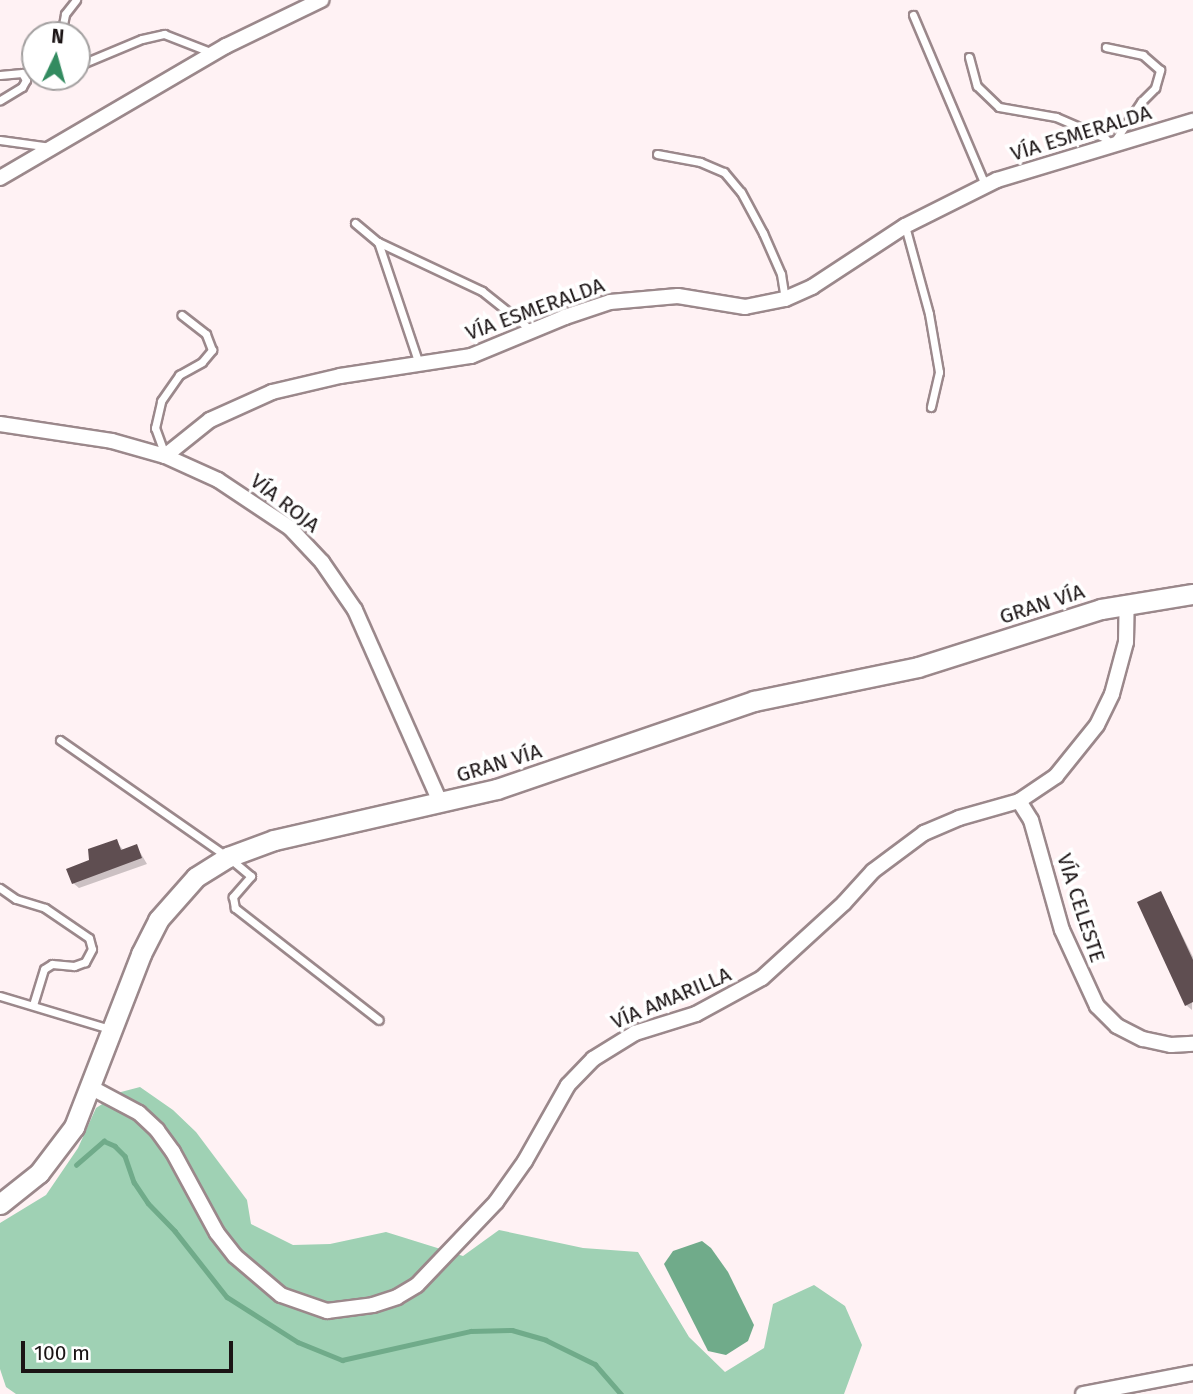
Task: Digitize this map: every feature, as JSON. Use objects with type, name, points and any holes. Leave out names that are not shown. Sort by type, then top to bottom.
[{"type":"main road","name":"GRAN VÍA","points":[[0,1204],[24,1187],[53,1158],[74,1127],[92,1088],[141,954],[158,920],[196,877],[228,857],[274,840],[441,804],[549,772],[743,704],[918,667],[1127,603],[1193,594]]},
{"type":"street","points":[[0,178],[214,53],[321,0]]},
{"type":"street","name":"VÍA ESMERALDA","points":[[165,456],[210,420],[251,399],[340,376],[471,356],[587,308],[633,298],[690,297],[745,307],[785,299],[812,287],[905,226],[985,185],[1193,121]]},
{"type":"street","name":"VÍA ROJA","points":[[0,424],[113,441],[165,456],[218,480],[268,510],[290,528],[322,562],[355,610],[441,804]]},
{"type":"street","name":"VÍA AMARILLA","points":[[92,1088],[139,1113],[157,1130],[173,1152],[217,1233],[235,1256],[281,1295],[327,1311],[373,1305],[417,1285],[478,1223],[525,1161],[568,1085],[593,1059],[620,1040],[718,1004],[762,978],[844,903],[873,871],[916,838],[959,818],[1019,801],[1056,776],[1101,717],[1123,660],[1127,603]]},
{"type":"street","name":"VÍA CELESTE","points":[[1019,801],[1031,820],[1062,930],[1097,1006],[1117,1026],[1143,1039],[1171,1045],[1193,1044]]},
{"type":"street","points":[[1083,1394],[1193,1373]]},
{"type":"lane","points":[[64,21],[65,14],[76,0]]},
{"type":"lane","points":[[913,15],[985,185]]},
{"type":"lane","points":[[91,60],[142,39],[164,34],[214,53]]},
{"type":"lane","points":[[969,57],[976,86],[999,107],[1056,117],[1105,138],[1112,145],[1141,102],[1155,88],[1160,70],[1143,55],[1106,47]]},
{"type":"lane","points":[[0,75],[22,74],[26,80],[22,87],[0,100]]},
{"type":"lane","points":[[0,140],[55,147]]},
{"type":"lane","points":[[657,154],[700,162],[724,172],[741,192],[763,233],[781,274],[785,299]]},
{"type":"lane","points":[[355,223],[378,242],[481,291],[532,331]]},
{"type":"lane","points":[[905,226],[929,314],[939,372],[932,407]]},
{"type":"lane","points":[[378,242],[419,364]]},
{"type":"lane","points":[[165,456],[155,428],[161,401],[179,375],[202,362],[212,350],[206,334],[182,315]]},
{"type":"lane","points":[[60,740],[228,857],[251,876],[233,897],[235,908],[379,1020]]},
{"type":"lane","points":[[0,888],[16,899],[45,908],[89,938],[92,949],[85,962],[75,966],[52,964],[44,969],[33,1004]]},
{"type":"lane","points":[[0,996],[112,1030]]},
{"type":"shaded area","points":[[140,1087],[173,1110],[196,1132],[247,1200],[251,1224],[293,1245],[330,1244],[386,1232],[463,1256],[499,1230],[583,1248],[638,1252],[689,1337],[725,1372],[764,1348],[773,1304],[814,1285],[845,1306],[862,1345],[844,1394],[16,1394],[6,1387],[0,1369],[0,1223],[46,1195],[78,1148],[96,1108],[121,1092]]},
{"type":"shaded area","points":[[702,1241],[711,1248],[728,1272],[754,1325],[748,1341],[726,1355],[708,1351],[664,1264],[673,1251]]},
{"type":"building","points":[[117,839],[121,850],[137,844],[142,858],[72,884],[66,869],[89,860],[88,849]]},
{"type":"building","points":[[1161,891],[1193,960],[1193,1002],[1185,1006],[1137,902]]},
{"type":"waterway","points":[[76,1165],[104,1141],[115,1146],[125,1156],[134,1182],[148,1203],[175,1231],[227,1297],[298,1342],[342,1360],[471,1331],[512,1330],[546,1340],[595,1364],[621,1394]]}]
